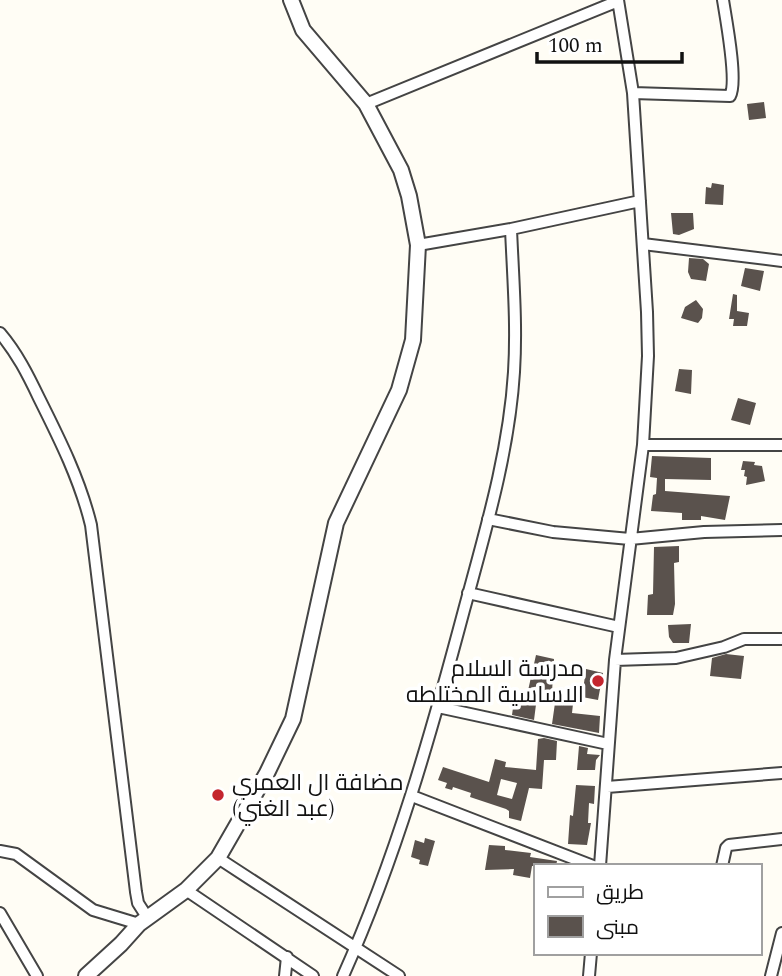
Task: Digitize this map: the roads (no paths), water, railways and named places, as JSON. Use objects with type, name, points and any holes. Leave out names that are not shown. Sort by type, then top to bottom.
[{"type":"street","points":[[86,976],[143,920],[186,890],[218,858],[267,773],[293,719],[336,523],[399,390],[408,362],[416,322],[418,245],[401,170],[366,104],[303,30],[291,0]]},
{"type":"street","points":[[366,104],[618,0],[633,93],[648,331],[643,445],[615,660],[600,864]]},
{"type":"street","points":[[633,93],[730,96],[733,90],[731,55],[723,0]]},
{"type":"street","points":[[418,245],[511,229],[640,201]]},
{"type":"street","points":[[343,976],[379,889],[412,796],[488,519],[508,426],[514,373],[515,300],[511,229]]},
{"type":"street","points":[[643,244],[782,261]]},
{"type":"street","points":[[0,332],[20,360],[62,443],[77,477],[91,525],[136,892],[143,920]]},
{"type":"street","points":[[643,445],[782,445]]},
{"type":"street","points":[[488,519],[553,532],[630,539],[704,532],[782,530]]},
{"type":"street","points":[[468,593],[619,627]]},
{"type":"street","points":[[615,660],[676,658],[724,647],[744,639],[782,639]]},
{"type":"street","points":[[438,707],[608,744]]},
{"type":"street","points":[[607,787],[782,773]]},
{"type":"street","points":[[412,796],[588,864]]},
{"type":"street","points":[[722,864],[729,845],[782,839]]},
{"type":"street","points":[[0,851],[16,854],[93,910],[143,920]]},
{"type":"street","points":[[218,858],[399,976]]},
{"type":"street","points":[[186,890],[313,976]]},
{"type":"street","points":[[0,913],[37,976]]},
{"type":"street","points":[[771,976],[782,933]]},
{"type":"street","points":[[589,976],[592,955]]},
{"type":"street","points":[[285,976],[287,957]]},
{"type":"place","name":"مدرسة السلام الاساسية المختلطه","points":[[598,681]]},
{"type":"place","name":"مضافة ال العمري (عبد الغني)","points":[[218,795]]}]
